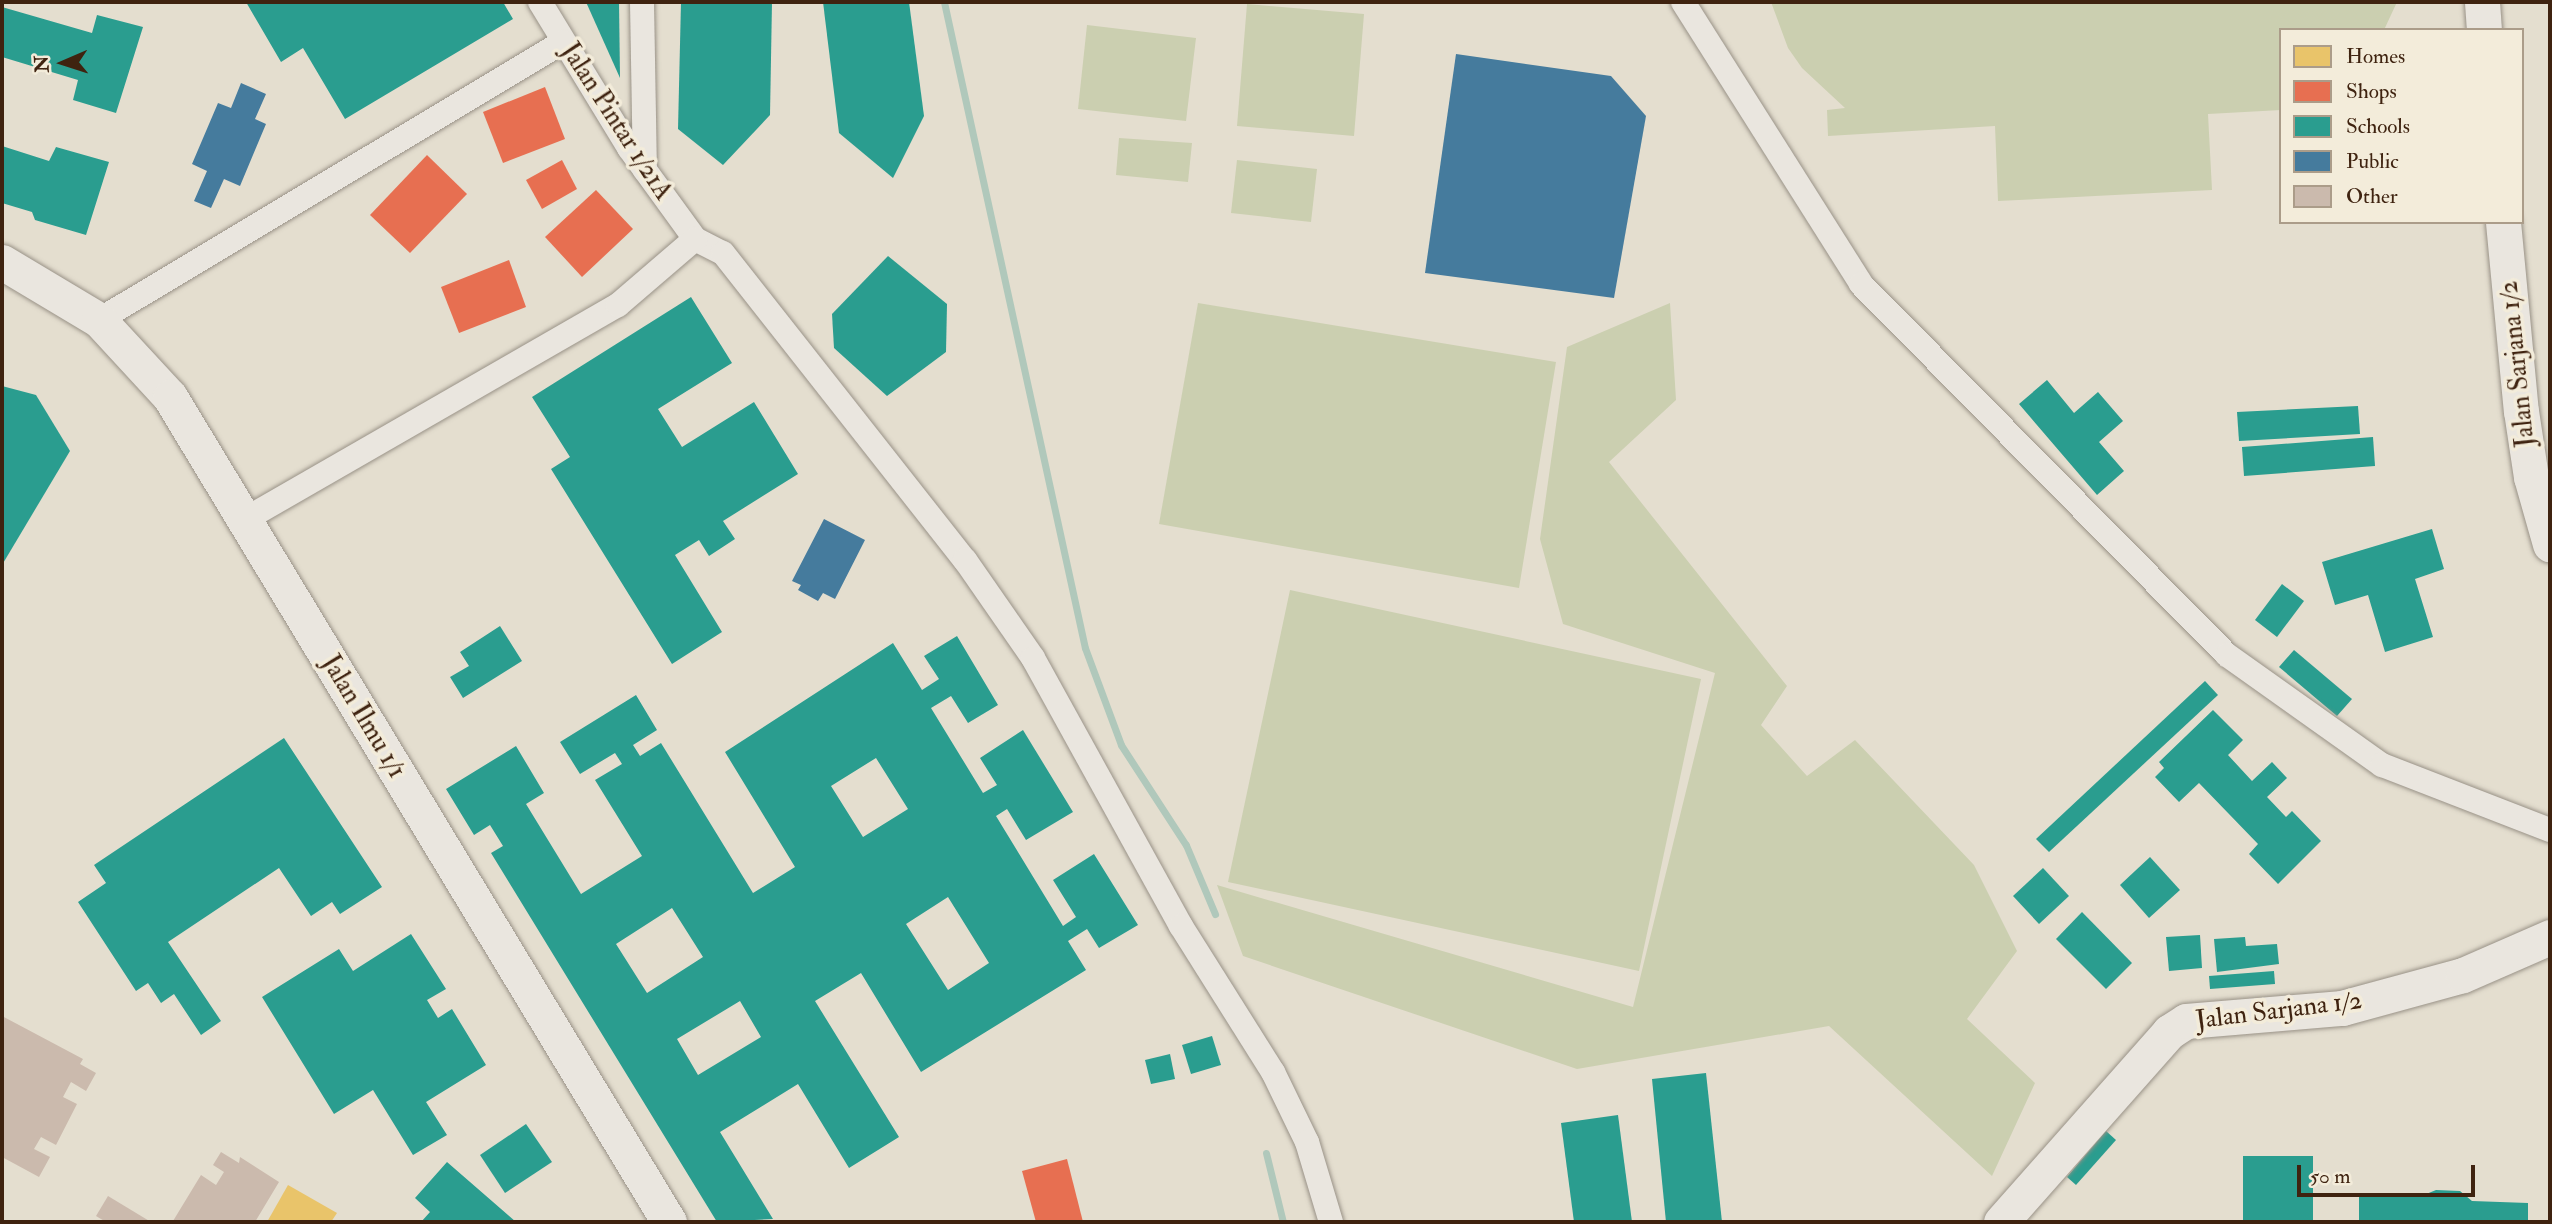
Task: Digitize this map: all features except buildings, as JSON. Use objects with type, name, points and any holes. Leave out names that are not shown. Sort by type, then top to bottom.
[{"type":"street","name":"Jalan Pintar 1/21A","points":[[540,2],[645,170],[695,239]]},
{"type":"street","points":[[642,2],[645,170]]},
{"type":"street","points":[[1683,2],[1861,284],[2227,655],[2382,765],[2550,830]]},
{"type":"street","points":[[2482,2],[2484,28]]},
{"type":"street","points":[[99,320],[563,42]]},
{"type":"street","name":"Jalan Sarjana 1/2","points":[[2503,224],[2521,411],[2531,477],[2550,544]]},
{"type":"street","points":[[244,520],[618,305],[695,239],[723,253],[965,560],[1033,658],[1181,926],[1273,1072],[1307,1142],[1331,1222]]},
{"type":"street","name":"Jalan Ilmu 1/1","points":[[2,262],[99,320],[170,397],[669,1222]]},
{"type":"street","name":"Jalan Sarjana 1/2","points":[[2001,1222],[2169,1032],[2186,1021],[2342,1008],[2463,975],[2550,937]]},
{"type":"green space","points":[[1771,2],[2397,2],[2385,28],[2279,28],[2279,110],[2208,114],[2212,190],[1998,201],[1995,126],[1828,136],[1827,110],[1845,108],[1802,68],[1788,48]]},
{"type":"green space","points":[[1247,4],[1364,14],[1354,136],[1237,126]]},
{"type":"green space","points":[[1087,25],[1196,38],[1186,121],[1078,109]]},
{"type":"green space","points":[[1119,138],[1192,143],[1188,182],[1116,175]]},
{"type":"green space","points":[[1237,160],[1317,169],[1311,222],[1231,213]]},
{"type":"green space","points":[[1198,303],[1556,362],[1519,588],[1159,524]]},
{"type":"green space","points":[[1670,303],[1676,400],[1609,462],[1787,686],[1761,725],[1807,776],[1855,740],[1974,865],[2017,951],[1967,1019],[2035,1083],[1992,1176],[1829,1026],[1577,1069],[1243,956],[1217,885],[1633,1007],[1715,673],[1563,624],[1540,539],[1567,347]]},
{"type":"green space","points":[[1290,590],[1701,679],[1639,971],[1228,882]]},
{"type":"waterway","points":[[944,2],[1085,648],[1121,745],[1186,845],[1215,914]]},
{"type":"waterway","points":[[1266,1153],[1283,1222]]}]
